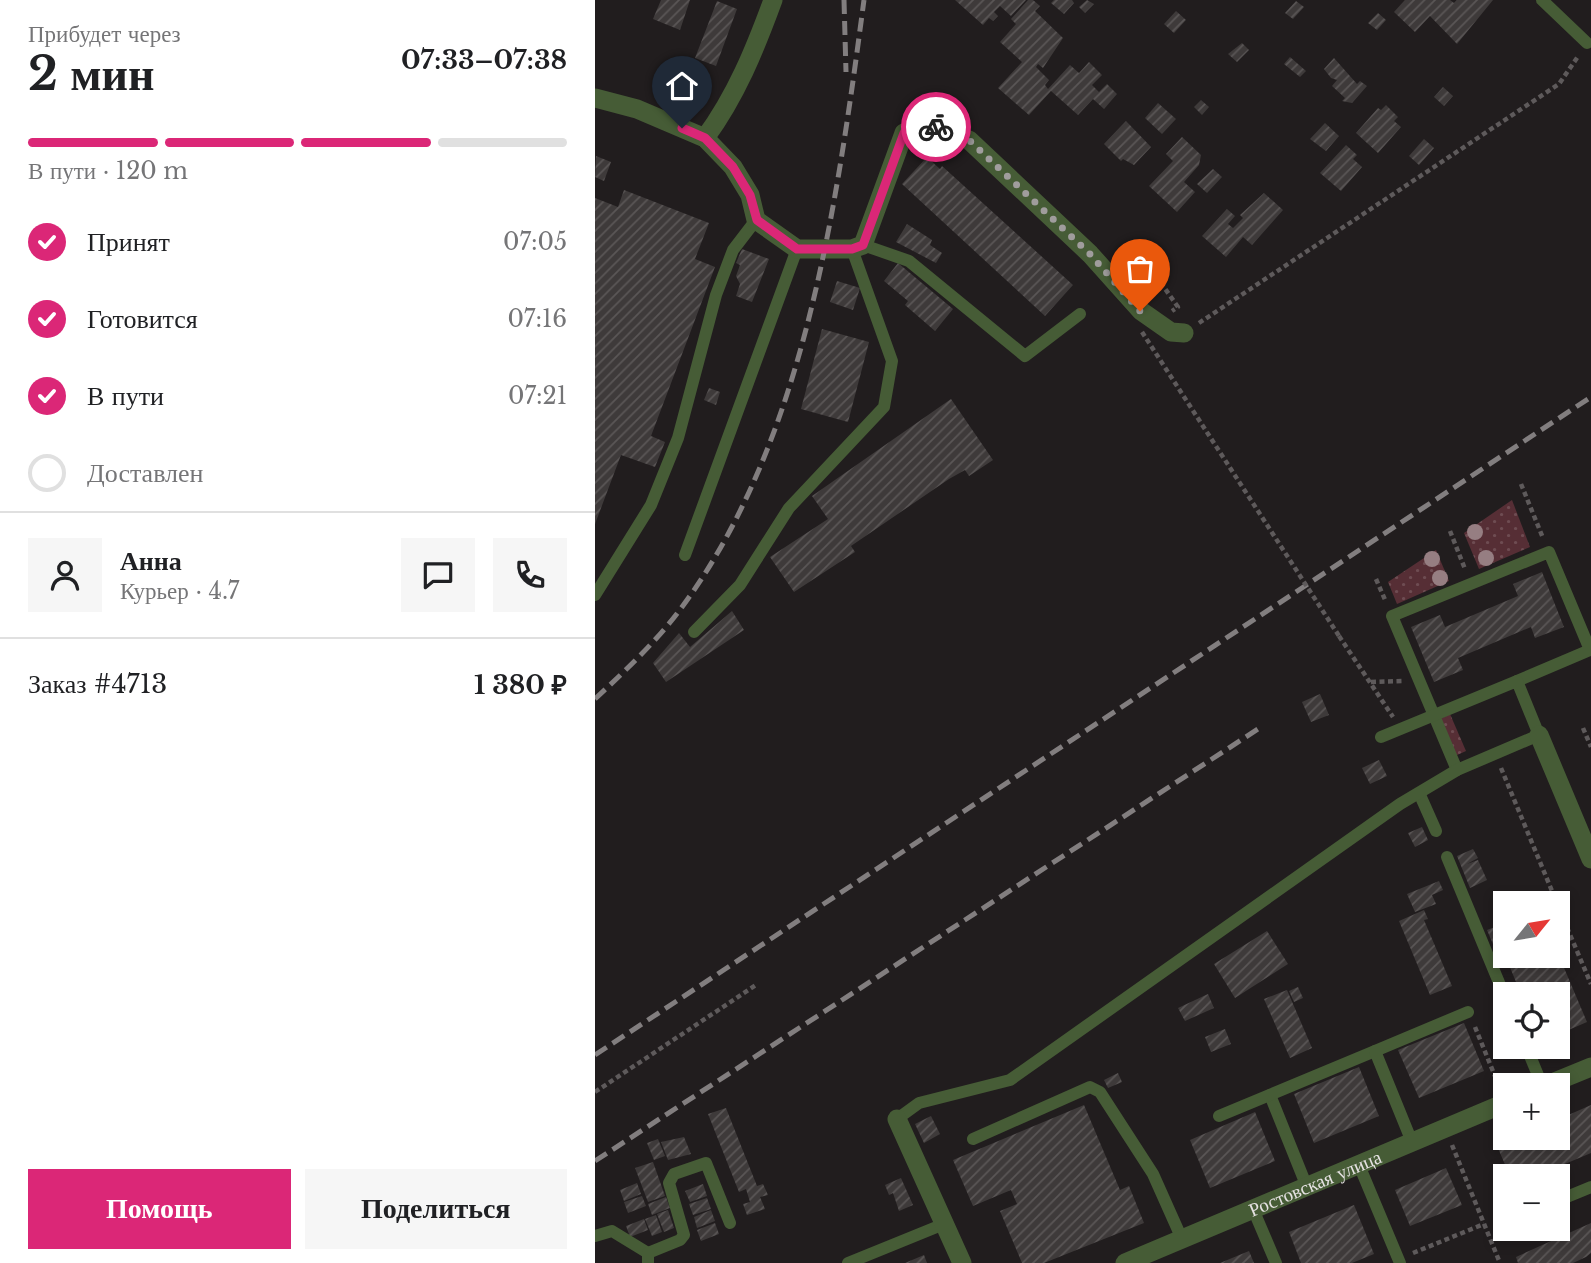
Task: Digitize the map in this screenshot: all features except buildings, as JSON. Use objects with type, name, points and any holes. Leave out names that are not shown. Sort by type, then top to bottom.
[{"type":"street","points":[[705,138],[724,113],[754,54],[773,0]]},
{"type":"street","points":[[595,98],[637,109],[705,138],[733,167],[750,195],[757,220],[797,249],[857,247],[904,133],[928,124],[969,140],[1090,254],[1140,311],[1171,332],[1184,333]]},
{"type":"street","points":[[1539,735],[1591,859]]},
{"type":"street","points":[[1570,1076],[1591,1067]]},
{"type":"street","name":"Ростовская улица","points":[[1125,1263],[1161,1256],[1182,1239],[1445,1128],[1493,1100]]},
{"type":"street","points":[[897,1119],[962,1263]]},
{"type":"lane","points":[[1542,0],[1587,43]]},
{"type":"lane","points":[[595,595],[651,505],[678,438],[716,295],[733,250],[757,220]]},
{"type":"lane","points":[[857,247],[909,261],[1025,356],[1080,314]]},
{"type":"lane","points":[[694,632],[740,585],[789,508],[884,407],[892,361],[857,247]]},
{"type":"lane","points":[[685,555],[797,249]]},
{"type":"lane","points":[[1381,737],[1401,729],[1434,715],[1517,681],[1591,650],[1549,552],[1392,616],[1434,715],[1457,770]]},
{"type":"lane","points":[[897,1119],[919,1103],[1010,1080],[1400,804],[1420,795],[1457,770],[1539,735],[1517,681]]},
{"type":"lane","points":[[1420,795],[1436,831]]},
{"type":"lane","points":[[1447,857],[1499,982]]},
{"type":"lane","points":[[1219,1116],[1468,1012]]},
{"type":"lane","points":[[1375,1051],[1412,1142]]},
{"type":"lane","points":[[973,1139],[1090,1087],[1100,1092],[1153,1174],[1182,1239]]},
{"type":"lane","points":[[1270,1095],[1307,1187]]},
{"type":"lane","points":[[595,1236],[612,1231],[648,1258],[680,1240],[684,1235],[670,1177],[702,1163],[710,1167],[730,1223]]},
{"type":"lane","points":[[1359,1165],[1400,1261]]},
{"type":"lane","points":[[1570,1196],[1591,1187]]},
{"type":"lane","points":[[1253,1209],[1276,1263]]},
{"type":"lane","points":[[848,1263],[944,1224]]},
{"type":"path","points":[[1184,333],[1559,85],[1587,43]]},
{"type":"path","points":[[1142,332],[1401,729]]},
{"type":"path","points":[[1521,484],[1549,552]]},
{"type":"path","points":[[1450,531],[1471,583]]},
{"type":"path","points":[[1376,579],[1392,616]]},
{"type":"path","points":[[1370,682],[1419,680]]},
{"type":"path","points":[[1583,728],[1591,747]]},
{"type":"path","points":[[1495,754],[1552,891]]},
{"type":"path","points":[[1570,934],[1591,984]]},
{"type":"path","points":[[595,1092],[756,985]]},
{"type":"path","points":[[1468,1012],[1493,1073]]},
{"type":"path","points":[[1445,1128],[1500,1263]]},
{"type":"path","points":[[1400,1261],[1484,1224]]},
{"type":"shaded area","points":[[1512,500],[1530,547],[1479,569],[1464,533]]},
{"type":"shaded area","points":[[1436,550],[1449,581],[1397,604],[1388,582]]},
{"type":"shaded area","points":[[1450,714],[1466,751],[1455,756],[1440,719]]},
{"type":"railway","points":[[844,0],[846,72]]},
{"type":"railway","points":[[595,699],[652,643],[682,607],[724,541],[759,470],[787,394],[827,237],[842,156],[864,0]]},
{"type":"railway","points":[[595,1055],[1591,397]]},
{"type":"railway","points":[[595,1161],[1258,729]]},
{"type":"way so far","points":[[936,127],[969,140],[1116,280],[1140,311]]},
{"type":"route","points":[[682,128],[705,138],[733,167],[750,195],[757,220],[797,249],[852,249],[863,245],[904,133],[928,124],[936,127]]}]
